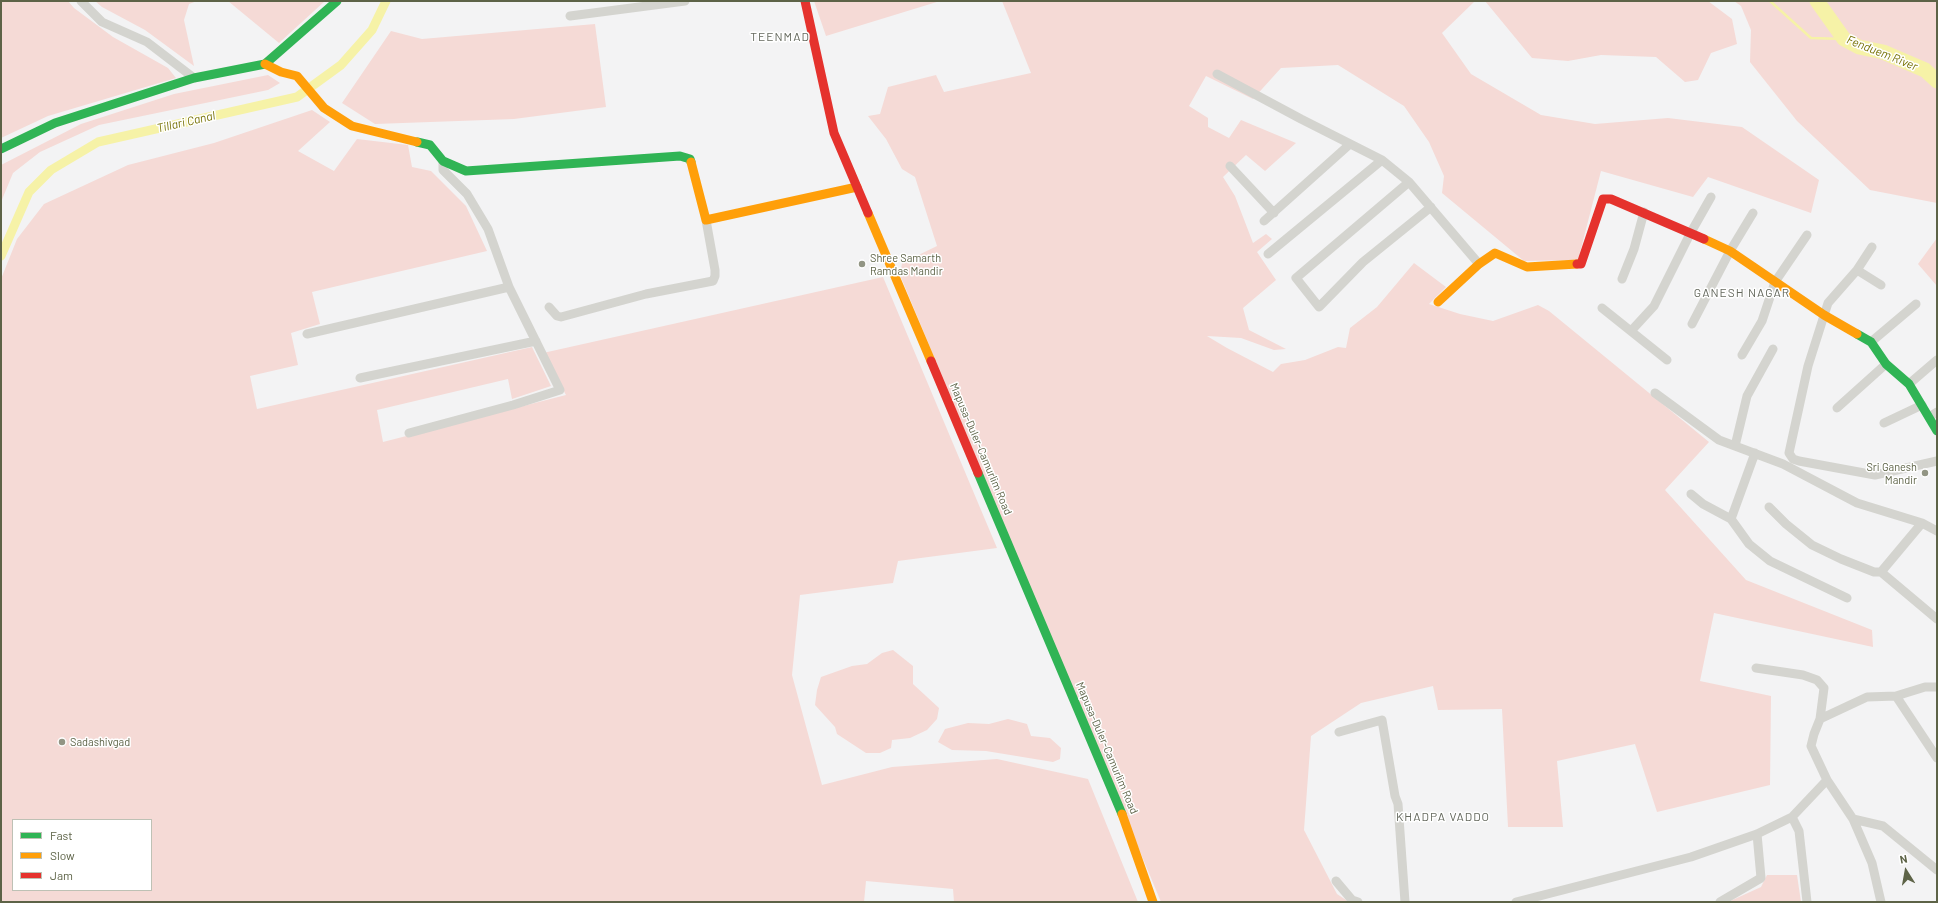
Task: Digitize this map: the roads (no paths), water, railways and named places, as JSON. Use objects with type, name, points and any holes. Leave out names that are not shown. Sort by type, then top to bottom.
[{"type":"street","points":[[81,1],[102,22],[147,42],[194,78]]},
{"type":"street","points":[[1,148],[55,123],[194,78],[265,64],[337,1]]},
{"type":"street","points":[[570,16],[685,1]]},
{"type":"street","name":"Mapusa-Duler-Camurlim Road","points":[[805,1],[834,133],[1118,806],[1153,902]]},
{"type":"street","points":[[265,64],[281,72],[297,76],[324,108],[352,126],[430,145],[443,161],[466,170],[680,156],[690,159],[706,220],[715,270],[713,281],[646,294],[561,317],[557,316],[549,307]]},
{"type":"street","points":[[1217,74],[1382,160],[1409,182],[1479,264]]},
{"type":"street","points":[[1264,221],[1350,144]]},
{"type":"street","points":[[1268,254],[1382,160]]},
{"type":"street","points":[[409,433],[499,409],[560,390],[509,287],[488,229],[467,194],[443,170],[443,161]]},
{"type":"street","points":[[1230,166],[1274,212]]},
{"type":"street","points":[[1409,182],[1296,278],[1319,307],[1363,262],[1431,207]]},
{"type":"street","points":[[706,220],[857,187]]},
{"type":"street","points":[[1631,332],[1654,306],[1690,234],[1711,197]]},
{"type":"street","points":[[1438,302],[1479,264],[1495,253],[1527,267],[1581,264],[1603,199],[1611,199],[1644,212],[1730,251],[1824,315],[1871,342],[1886,364],[1909,384],[1922,405],[1933,414],[1937,431]]},
{"type":"street","points":[[1622,279],[1634,249],[1644,212]]},
{"type":"street","points":[[1692,324],[1730,251],[1753,212]]},
{"type":"street","points":[[1742,355],[1762,321],[1775,282],[1807,235]]},
{"type":"street","points":[[1872,247],[1857,270],[1828,303],[1808,366],[1789,453],[1793,459],[1876,475],[1937,461]]},
{"type":"street","points":[[1857,270],[1881,285]]},
{"type":"street","points":[[306,334],[509,287]]},
{"type":"street","points":[[1871,342],[1916,304]]},
{"type":"street","points":[[1602,308],[1667,360]]},
{"type":"street","points":[[360,378],[536,341]]},
{"type":"street","points":[[1735,446],[1748,396],[1774,349]]},
{"type":"street","points":[[1909,384],[1937,360]]},
{"type":"street","points":[[1837,408],[1886,364]]},
{"type":"street","points":[[1655,393],[1719,440],[1783,464],[1857,502],[1936,529]]},
{"type":"street","points":[[1884,423],[1922,405]]},
{"type":"street","points":[[1731,519],[1755,453]]},
{"type":"street","points":[[1691,494],[1703,504],[1731,519],[1748,544],[1770,561],[1847,598]]},
{"type":"street","points":[[1769,507],[1786,524],[1812,545],[1840,559],[1874,572],[1881,572],[1937,619]]},
{"type":"street","points":[[1881,572],[1922,523]]},
{"type":"street","points":[[1756,668],[1803,675],[1817,680],[1824,688],[1820,719],[1814,734],[1812,746],[1827,780],[1853,818],[1872,863],[1881,902]]},
{"type":"street","points":[[1820,719],[1867,697],[1896,696],[1925,687],[1937,687]]},
{"type":"street","points":[[1896,696],[1937,758]]},
{"type":"street","points":[[1339,732],[1382,720],[1395,796],[1398,804],[1405,902]]},
{"type":"street","points":[[1516,902],[1691,857],[1757,834],[1792,817],[1827,780]]},
{"type":"street","points":[[1792,817],[1799,831],[1807,902]]},
{"type":"street","points":[[1853,818],[1883,826],[1937,870]]},
{"type":"street","points":[[1720,902],[1761,878],[1757,834]]},
{"type":"street","points":[[1336,881],[1352,900],[1358,902]]},
{"type":"waterway","name":"Tillari Canal","points":[[1,256],[29,192],[51,170],[98,142],[297,97],[341,65],[372,30],[386,1]]},
{"type":"waterway","points":[[1770,1],[1811,38],[1844,39]]},
{"type":"waterway","name":"Fenduem River","points":[[1817,1],[1844,39],[1859,47],[1883,52],[1925,70],[1937,81]]},
{"type":"place","name":"Shree Samarth Ramdas Mandir","points":[[862,264]]},
{"type":"place","name":"Sri Ganesh Mandir","points":[[1925,473]]},
{"type":"place","name":"Sadashivgad","points":[[62,742]]},
{"type":"district","name":"TEENMAD","points":[[780,37]]},
{"type":"district","name":"GANESH NAGAR","points":[[1742,293]]},
{"type":"district","name":"KHADPA VADDO","points":[[1443,817]]}]
